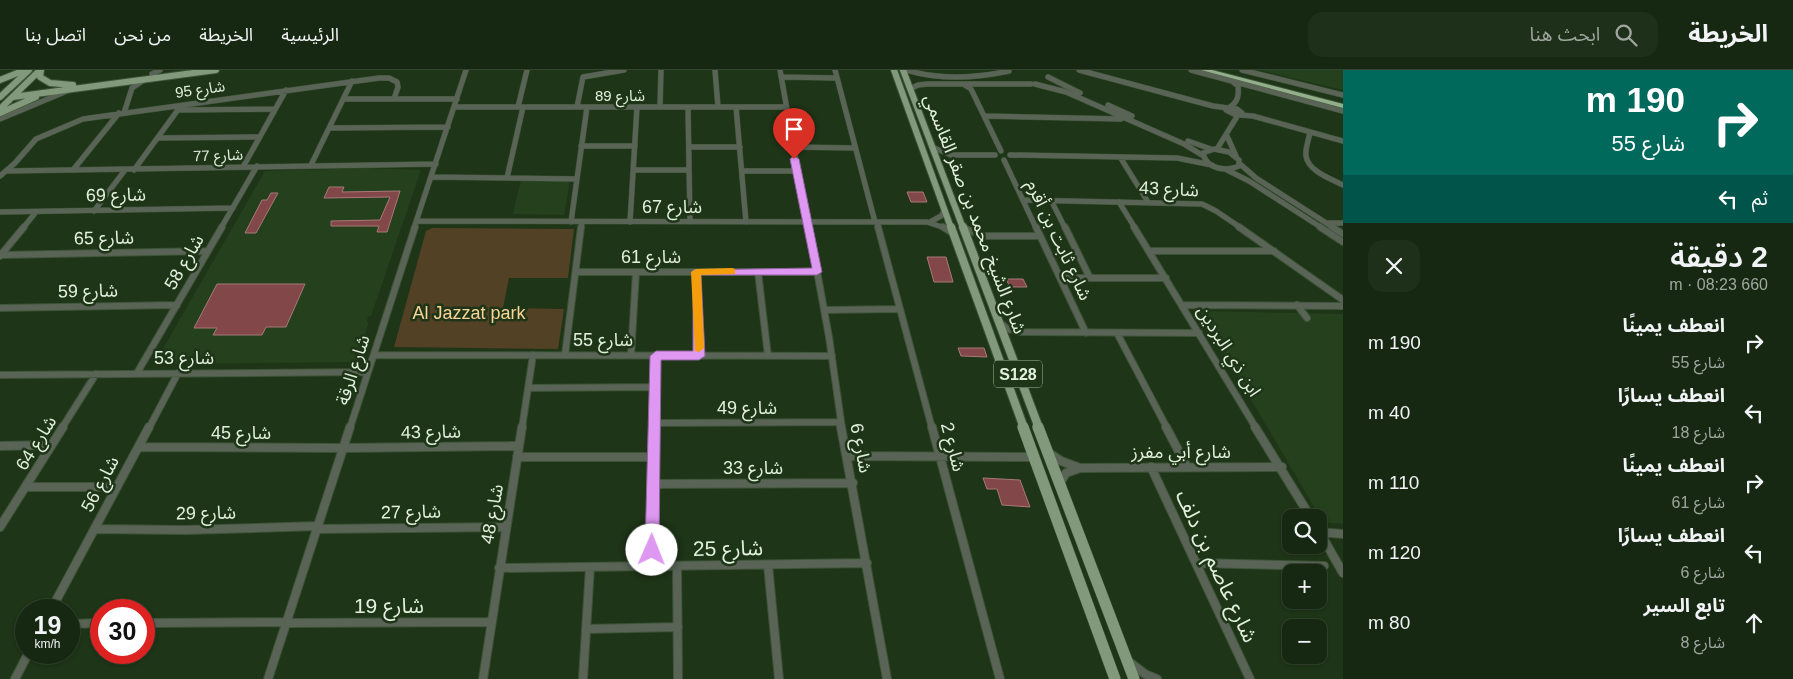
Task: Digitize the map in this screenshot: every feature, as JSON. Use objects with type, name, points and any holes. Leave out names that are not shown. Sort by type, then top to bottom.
[{"type":"highway","points":[[1204,70],[1343,108]]},
{"type":"highway","points":[[1224,70],[1343,100]]},
{"type":"highway","points":[[1326,106],[1343,108]]},
{"type":"main road","points":[[0,80],[25,70]]},
{"type":"main road","points":[[0,98],[3,93],[30,70]]},
{"type":"main road","points":[[40,70],[40,77],[46,82],[74,87]]},
{"type":"main road","points":[[0,109],[40,70]]},
{"type":"main road","points":[[13,97],[182,70]]},
{"type":"main road","points":[[19,91],[126,82],[216,70]]},
{"type":"main road","name":"شارع الشيخ محمد بن صقر القاسمي","points":[[894,70],[1116,679]]},
{"type":"main road","name":"شارع الشيخ محمد بن صقر القاسمي","points":[[904,70],[913,99],[1134,679]]},
{"type":"main road","points":[[0,113],[47,92]]},
{"type":"main road","points":[[902,96],[908,94],[913,99]]},
{"type":"main road","points":[[1085,594],[1092,603],[1108,612]]},
{"type":"street","points":[[152,74],[160,70]]},
{"type":"street","name":"شارع الرقة","points":[[268,679],[466,70]]},
{"type":"street","points":[[507,178],[527,70]]},
{"type":"street","points":[[577,107],[582,79],[594,72],[624,70]]},
{"type":"street","points":[[660,107],[661,70]]},
{"type":"street","points":[[714,70],[718,107]]},
{"type":"street","name":"شارع 6","points":[[780,70],[796,171],[832,356],[840,422],[853,483],[887,679]]},
{"type":"street","name":"شارع 2","points":[[835,70],[1000,679]]},
{"type":"street","points":[[904,70],[922,74],[1011,74],[1033,84],[1060,90],[1173,139],[1202,154],[1206,161],[1212,165]]},
{"type":"street","points":[[1080,70],[1343,141]]},
{"type":"street","points":[[1191,70],[1326,106]]},
{"type":"street","points":[[1242,70],[1343,95]]},
{"type":"street","points":[[922,74],[915,76],[914,79],[923,84]]},
{"type":"street","points":[[910,89],[923,84],[1033,84],[1046,82],[1046,75],[1193,143],[1229,152],[1256,178],[1342,233]]},
{"type":"street","points":[[781,77],[836,78]]},
{"type":"street","name":"شارع 95","points":[[0,176],[42,135],[83,119],[379,78],[391,79],[398,85],[394,99]]},
{"type":"street","points":[[73,170],[122,113],[132,88],[144,80]]},
{"type":"street","points":[[1228,110],[1236,103],[1239,93],[1238,86],[1231,80]]},
{"type":"street","points":[[311,165],[352,81]]},
{"type":"street","points":[[126,82],[132,88]]},
{"type":"street","points":[[962,84],[971,89],[1001,151],[1007,157]]},
{"type":"street","points":[[971,89],[975,84]]},
{"type":"street","points":[[0,119],[74,87]]},
{"type":"street","points":[[1239,93],[1247,88],[1260,88]]},
{"type":"street","points":[[243,166],[286,90]]},
{"type":"street","points":[[3,93],[19,91]]},
{"type":"street","points":[[0,98],[13,97]]},
{"type":"street","points":[[344,99],[457,98]]},
{"type":"street","points":[[1236,103],[1239,113]]},
{"type":"street","points":[[134,170],[183,104]]},
{"type":"street","name":"شارع 89","points":[[455,107],[786,107]]},
{"type":"street","points":[[571,222],[587,107]]},
{"type":"street","points":[[630,222],[637,107]]},
{"type":"street","points":[[688,107],[690,222]]},
{"type":"street","points":[[736,107],[746,222]]},
{"type":"street","points":[[178,110],[275,109]]},
{"type":"street","points":[[1098,117],[1106,116],[1107,110]]},
{"type":"street","points":[[1228,110],[1231,122]]},
{"type":"street","points":[[938,162],[942,157],[950,155],[995,155],[1007,157],[1184,157],[1202,154],[1214,149],[1227,136],[1231,122],[1239,113]]},
{"type":"street","points":[[984,116],[1098,117],[1131,121]]},
{"type":"street","points":[[329,128],[448,127]]},
{"type":"street","points":[[1310,132],[1306,156],[1308,160],[1318,171],[1343,185]]},
{"type":"street","points":[[1227,136],[1230,146],[1239,161]]},
{"type":"street","points":[[158,138],[260,137]]},
{"type":"street","points":[[1173,139],[1186,148],[1187,154],[1184,157]]},
{"type":"street","points":[[581,146],[635,146]]},
{"type":"street","points":[[689,147],[740,147]]},
{"type":"street","points":[[792,147],[855,148]]},
{"type":"street","points":[[932,147],[950,155]]},
{"type":"street","points":[[995,155],[1001,151]]},
{"type":"street","name":"شارع ثابت بن أقرم","points":[[1007,157],[1023,200],[1086,332]]},
{"type":"street","points":[[1120,157],[1148,202]]},
{"type":"street","points":[[1177,158],[1225,169],[1249,181],[1343,242]]},
{"type":"street","points":[[1225,169],[1234,169],[1239,161]]},
{"type":"street","name":"شارع 77","points":[[3,171],[436,164]]},
{"type":"street","name":"شارع 58","points":[[137,373],[257,166]]},
{"type":"street","points":[[94,211],[125,170]]},
{"type":"street","points":[[634,170],[689,170]]},
{"type":"street","points":[[742,171],[796,171]]},
{"type":"street","points":[[432,177],[577,178]]},
{"type":"street","name":"شارع 43","points":[[1023,200],[1194,203],[1206,205],[1343,300]]},
{"type":"street","points":[[1051,200],[1090,278]]},
{"type":"street","name":"ابن ذي البردين","points":[[1119,202],[1306,509]]},
{"type":"street","name":"شارع 69","points":[[0,212],[233,208]]},
{"type":"street","points":[[927,222],[938,219],[945,210]]},
{"type":"street","points":[[0,256],[36,212]]},
{"type":"street","name":"شارع 67","points":[[417,221],[927,222],[940,226],[954,234]]},
{"type":"street","points":[[1324,221],[1343,223],[1340,227],[1342,233]]},
{"type":"street","points":[[566,355],[582,222]]},
{"type":"street","points":[[962,227],[985,236]]},
{"type":"street","points":[[969,246],[977,239],[985,236],[1040,236]]},
{"type":"street","name":"شارع 65","points":[[0,256],[208,250]]},
{"type":"street","points":[[1149,251],[1274,251]]},
{"type":"street","name":"شارع 61","points":[[576,272],[817,272]]},
{"type":"street","points":[[631,356],[636,272]]},
{"type":"street","points":[[696,272],[699,356]]},
{"type":"street","points":[[758,272],[768,356]]},
{"type":"street","points":[[1060,278],[1166,278]]},
{"type":"street","name":"شارع 59","points":[[0,308],[177,305]]},
{"type":"street","points":[[1182,305],[1343,306]]},
{"type":"street","points":[[1297,305],[1307,318]]},
{"type":"street","points":[[824,310],[900,309]]},
{"type":"street","points":[[998,322],[1008,328],[1021,332],[1199,333]]},
{"type":"street","points":[[1007,344],[1012,336],[1021,332]]},
{"type":"street","points":[[1117,333],[1187,467]]},
{"type":"street","name":"شارع 55","points":[[374,355],[832,356]]},
{"type":"street","name":"شارع 48","points":[[483,679],[533,355]]},
{"type":"street","points":[[652,566],[656,356]]},
{"type":"street","name":"شارع 53","points":[[0,375],[368,372]]},
{"type":"street","name":"شارع 56","points":[[57,599],[178,373]]},
{"type":"street","name":"شارع 64","points":[[0,527],[96,374]]},
{"type":"street","points":[[528,388],[655,387]]},
{"type":"street","name":"شارع 49","points":[[654,423],[840,422]]},
{"type":"street","points":[[0,446],[51,445]]},
{"type":"street","name":"شارع 43","points":[[343,448],[519,446]]},
{"type":"street","name":"شارع 45","points":[[138,447],[343,448]]},
{"type":"street","name":"شارع أبي مفرز","points":[[1049,454],[1080,468],[1282,467]]},
{"type":"street","points":[[848,456],[1035,457]]},
{"type":"street","points":[[518,457],[653,458]]},
{"type":"street","name":"شارع عاصم بن دلف","points":[[1151,467],[1250,679]]},
{"type":"street","points":[[1060,483],[1066,473],[1080,468]]},
{"type":"street","name":"شارع 33","points":[[653,484],[853,483]]},
{"type":"street","points":[[26,487],[117,487]]},
{"type":"street","name":"شارع 27","points":[[317,528],[506,527]]},
{"type":"street","name":"شارع 29","points":[[95,529],[317,528]]},
{"type":"street","points":[[1327,532],[1343,534]]},
{"type":"street","points":[[1327,545],[1343,573]]},
{"type":"street","points":[[1196,563],[1282,565]]},
{"type":"street","name":"شارع 25","points":[[499,568],[867,564]]},
{"type":"street","points":[[768,565],[779,679]]},
{"type":"street","points":[[677,566],[678,679]]},
{"type":"street","points":[[583,679],[590,567]]},
{"type":"street","name":"شارع 19","points":[[155,623],[491,622]]},
{"type":"street","points":[[586,630],[678,627]]},
{"type":"street","points":[[1125,658],[1138,669],[1157,679]]},
{"type":"street","points":[[15,679],[23,664]]},
{"type":"shaded area","points":[[1258,70],[1343,70],[1343,90]]},
{"type":"shaded area","points":[[368,168],[421,170],[371,316],[368,316],[367,322],[369,322],[357,359],[351,362],[160,364],[157,359],[265,171]]},
{"type":"shaded area","points":[[521,180],[567,180],[570,182],[564,215],[513,214]]},
{"type":"shaded area","points":[[1199,311],[1343,314],[1343,524],[1327,522],[1327,509],[1315,509]]},
{"type":"green space","name":"Al Jazzat park","points":[[432,228],[574,229],[568,278],[509,278],[503,308],[564,309],[558,349],[394,347],[426,231]]},
{"type":"building","points":[[329,187],[344,187],[342,192],[400,191],[387,232],[377,232],[379,226],[331,226],[331,221],[380,220],[390,197],[324,198]]},
{"type":"building","points":[[907,192],[923,192],[927,202],[911,202]]},
{"type":"building","points":[[271,193],[278,193],[256,233],[245,233],[262,200],[267,200]]},
{"type":"building","points":[[927,257],[946,257],[953,282],[934,282]]},
{"type":"building","points":[[1006,279],[1023,279],[1027,287],[1010,287]]},
{"type":"building","points":[[217,284],[305,284],[286,327],[266,327],[262,335],[213,335],[217,328],[194,328]]},
{"type":"building","points":[[958,348],[984,348],[987,357],[961,356]]},
{"type":"building","points":[[983,478],[1020,480],[1030,507],[1002,505],[997,489],[987,489]]},
{"type":"slow traffic","points":[[699,348],[696,272],[732,272]]},
{"type":"route","points":[[652,550],[656,356],[699,356],[696,272],[817,272],[794,159]]}]
